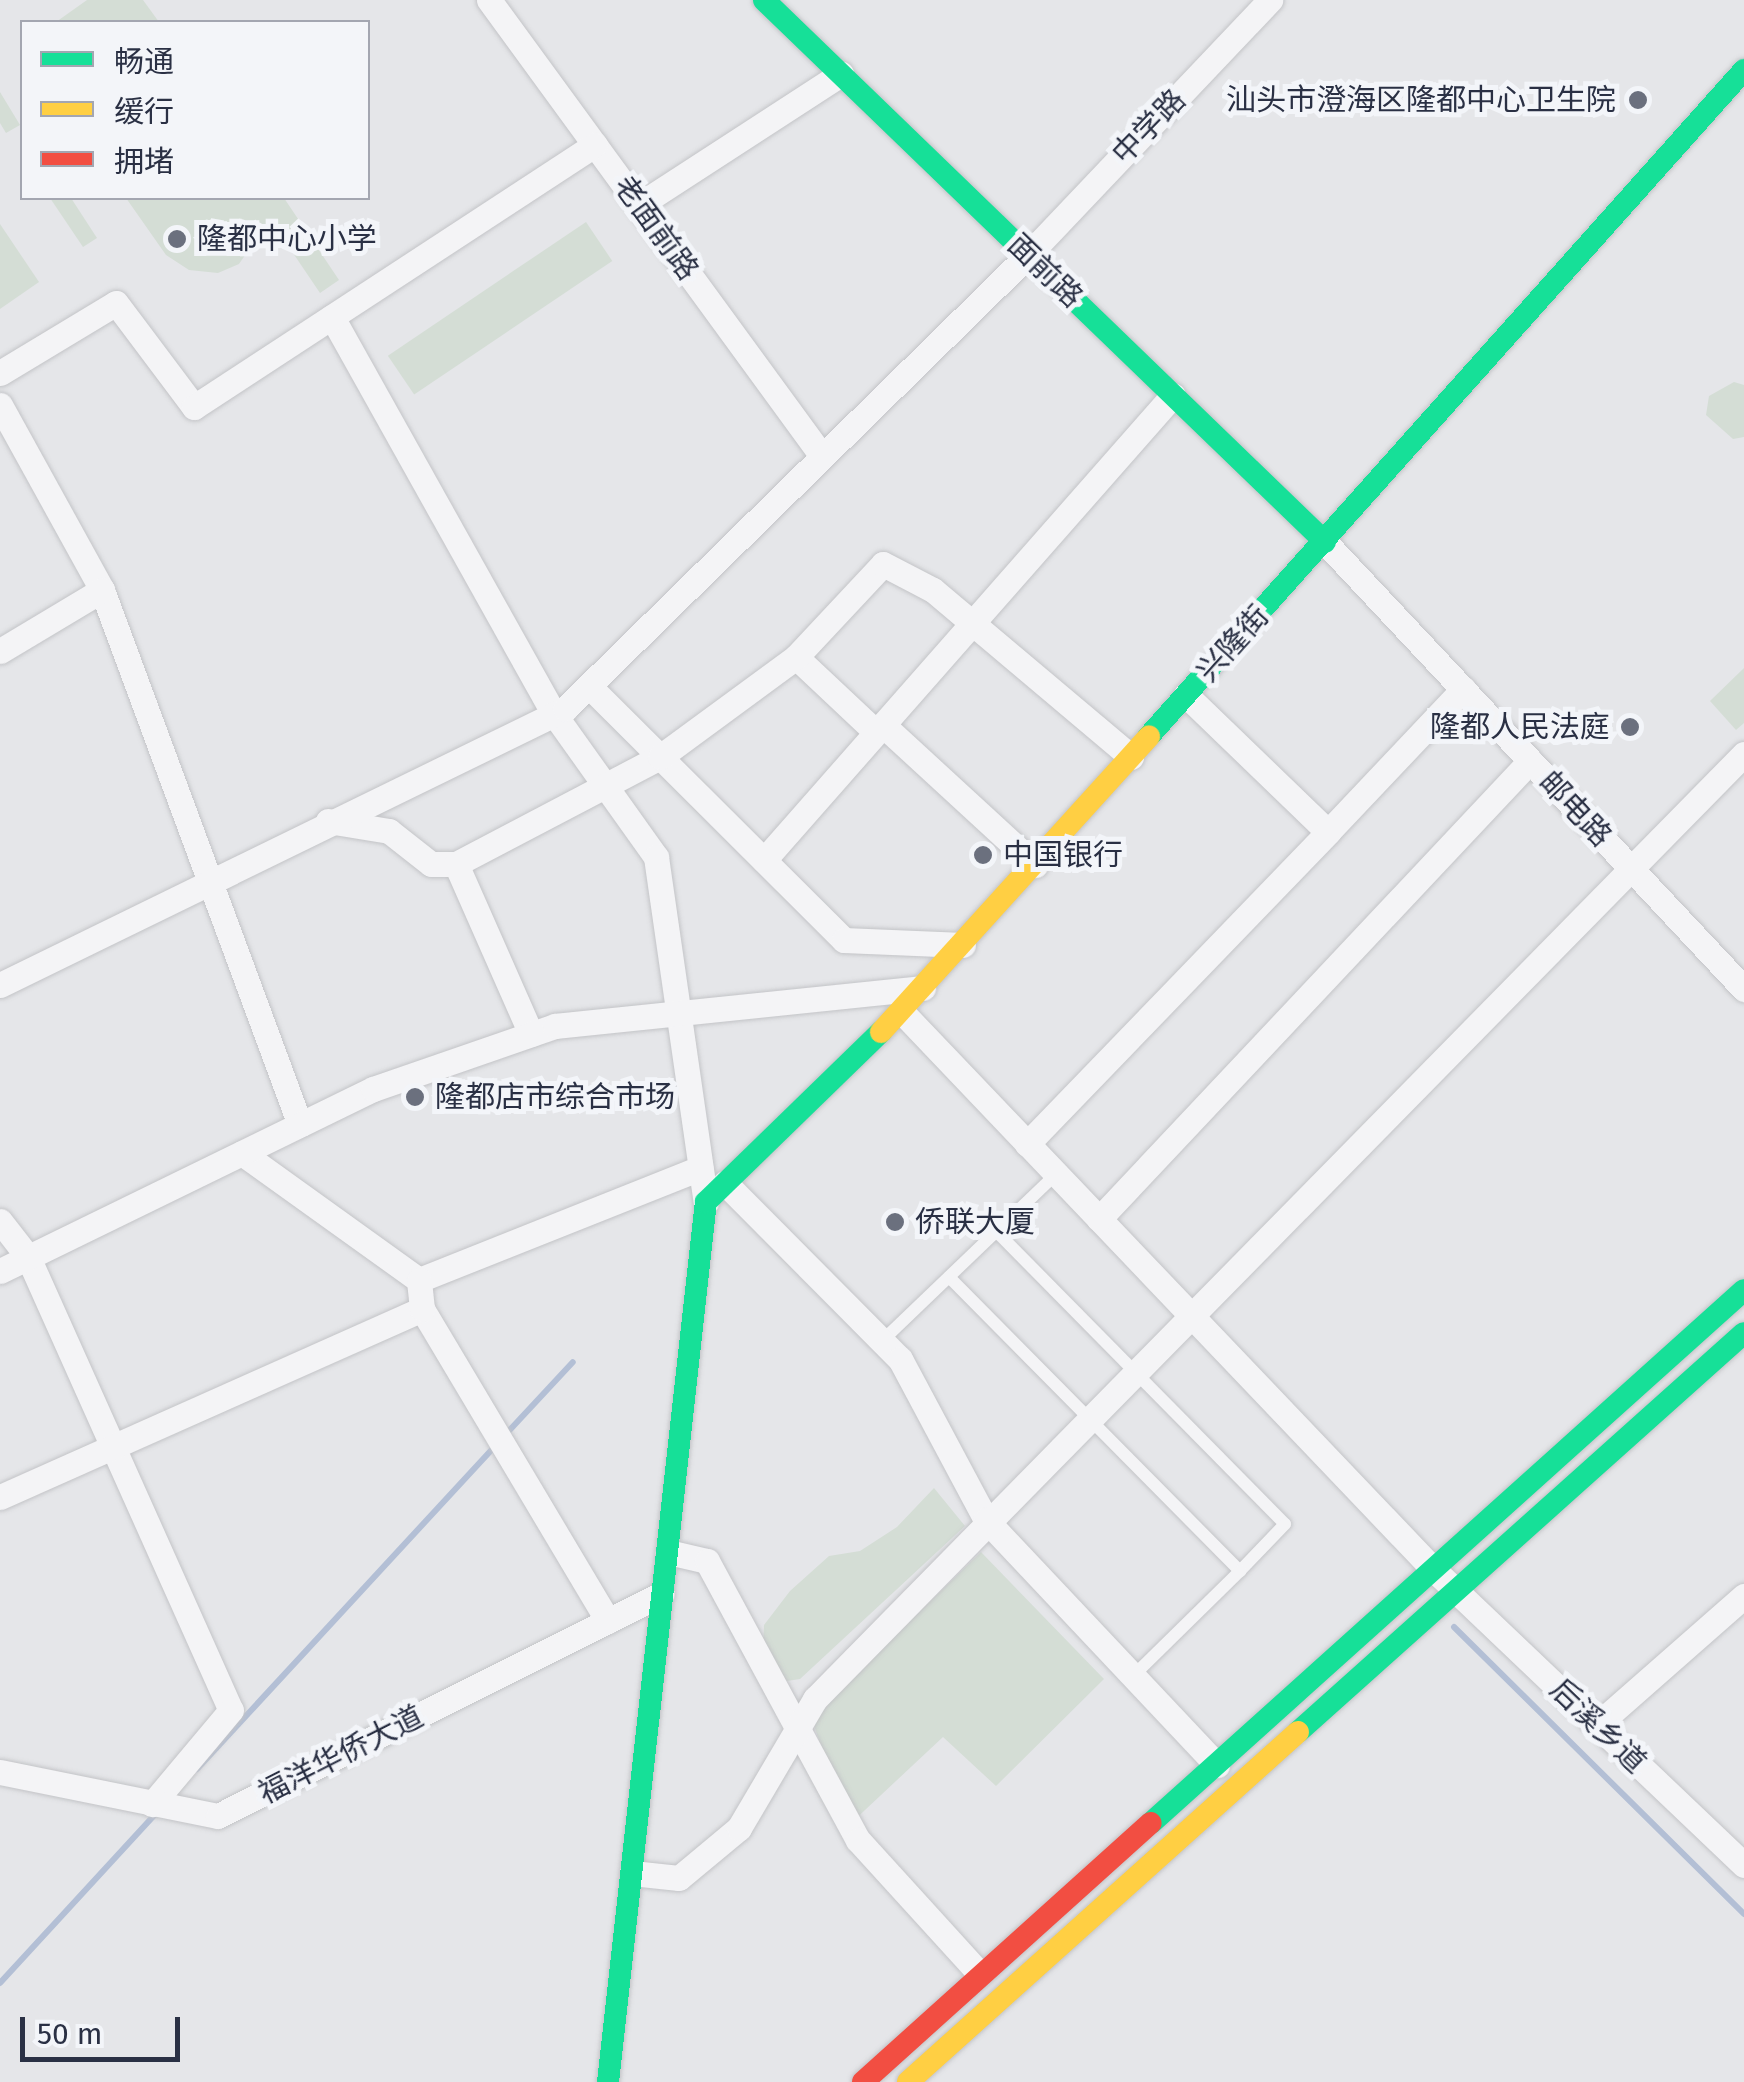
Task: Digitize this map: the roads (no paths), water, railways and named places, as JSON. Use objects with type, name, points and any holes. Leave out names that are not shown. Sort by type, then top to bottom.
[{"type":"street","name":"老面前路","points":[[489,0],[822,456]]},
{"type":"street","name":"面前路","points":[[764,0],[1325,542]]},
{"type":"street","name":"中学路","points":[[0,985],[208,878],[554,714],[589,686],[1028,254],[1270,0]]},
{"type":"street","name":"兴隆街","points":[[706,1202],[902,1012],[1744,70]]},
{"type":"street","points":[[639,205],[841,74]]},
{"type":"street","points":[[0,373],[116,303],[194,407],[595,145]]},
{"type":"street","points":[[332,317],[554,714],[656,857],[706,1202],[608,2082]]},
{"type":"street","points":[[764,860],[1173,395]]},
{"type":"street","points":[[0,405],[102,590],[300,1125]]},
{"type":"street","name":"邮电路","points":[[1325,542],[1744,989]]},
{"type":"street","points":[[327,821],[390,831],[431,864],[456,864],[608,790],[660,756],[796,657],[882,564],[895,564],[972,623],[1131,757]]},
{"type":"street","points":[[0,651],[102,590]]},
{"type":"street","points":[[796,657],[1034,864]]},
{"type":"street","points":[[589,686],[844,940],[962,945]]},
{"type":"street","points":[[1028,1144],[1463,690]]},
{"type":"street","points":[[1186,696],[1328,832]]},
{"type":"street","points":[[632,1872],[679,1878],[739,1828],[798,1739],[815,1699],[986,1520],[1196,1321],[1629,866],[1744,754]]},
{"type":"street","points":[[1099,1219],[1530,761]]},
{"type":"street","points":[[456,864],[530,1034]]},
{"type":"street","points":[[0,1271],[300,1125],[530,1034],[679,1013],[923,988]]},
{"type":"street","name":"后溪乡道","points":[[902,1012],[1431,1567],[1744,1865]]},
{"type":"street","points":[[242,1153],[419,1280],[422,1309],[497,1445],[608,1621]]},
{"type":"street","points":[[419,1280],[701,1168]]},
{"type":"street","points":[[725,1183],[882,1341],[986,1520],[1217,1765]]},
{"type":"street","points":[[0,1221],[28,1258],[231,1710],[160,1805]]},
{"type":"street","points":[[863,2082],[978,1972],[1217,1765],[1431,1567],[1744,1290]]},
{"type":"street","points":[[0,1497],[422,1309]]},
{"type":"street","points":[[908,2082],[1452,1588],[1744,1332]]},
{"type":"street","points":[[668,1552],[708,1561],[798,1739],[858,1840],[978,1972]]},
{"type":"street","name":"福洋华侨大道","points":[[0,1772],[218,1816],[662,1594]]},
{"type":"street","points":[[1596,1725],[1744,1596]]},
{"type":"lane","points":[[882,1341],[1056,1174]]},
{"type":"lane","points":[[997,1232],[1286,1524],[1134,1676]]},
{"type":"lane","points":[[949,1278],[1240,1570]]},
{"type":"waterway","points":[[506,1434],[573,1362]]},
{"type":"waterway","points":[[197,1769],[497,1444]]},
{"type":"waterway","points":[[1454,1627],[1744,1914]]},
{"type":"waterway","points":[[0,1983],[158,1811]]},
{"type":"place","name":"汕头市澄海区隆都中心卫生院","points":[[1638,100]]},
{"type":"place","name":"隆都中心小学","points":[[177,239]]},
{"type":"place","name":"隆都人民法庭","points":[[1630,727]]},
{"type":"place","name":"中国银行","points":[[983,855]]},
{"type":"place","name":"隆都店市综合市场","points":[[415,1097]]},
{"type":"place","name":"侨联大厦","points":[[895,1222]]}]
